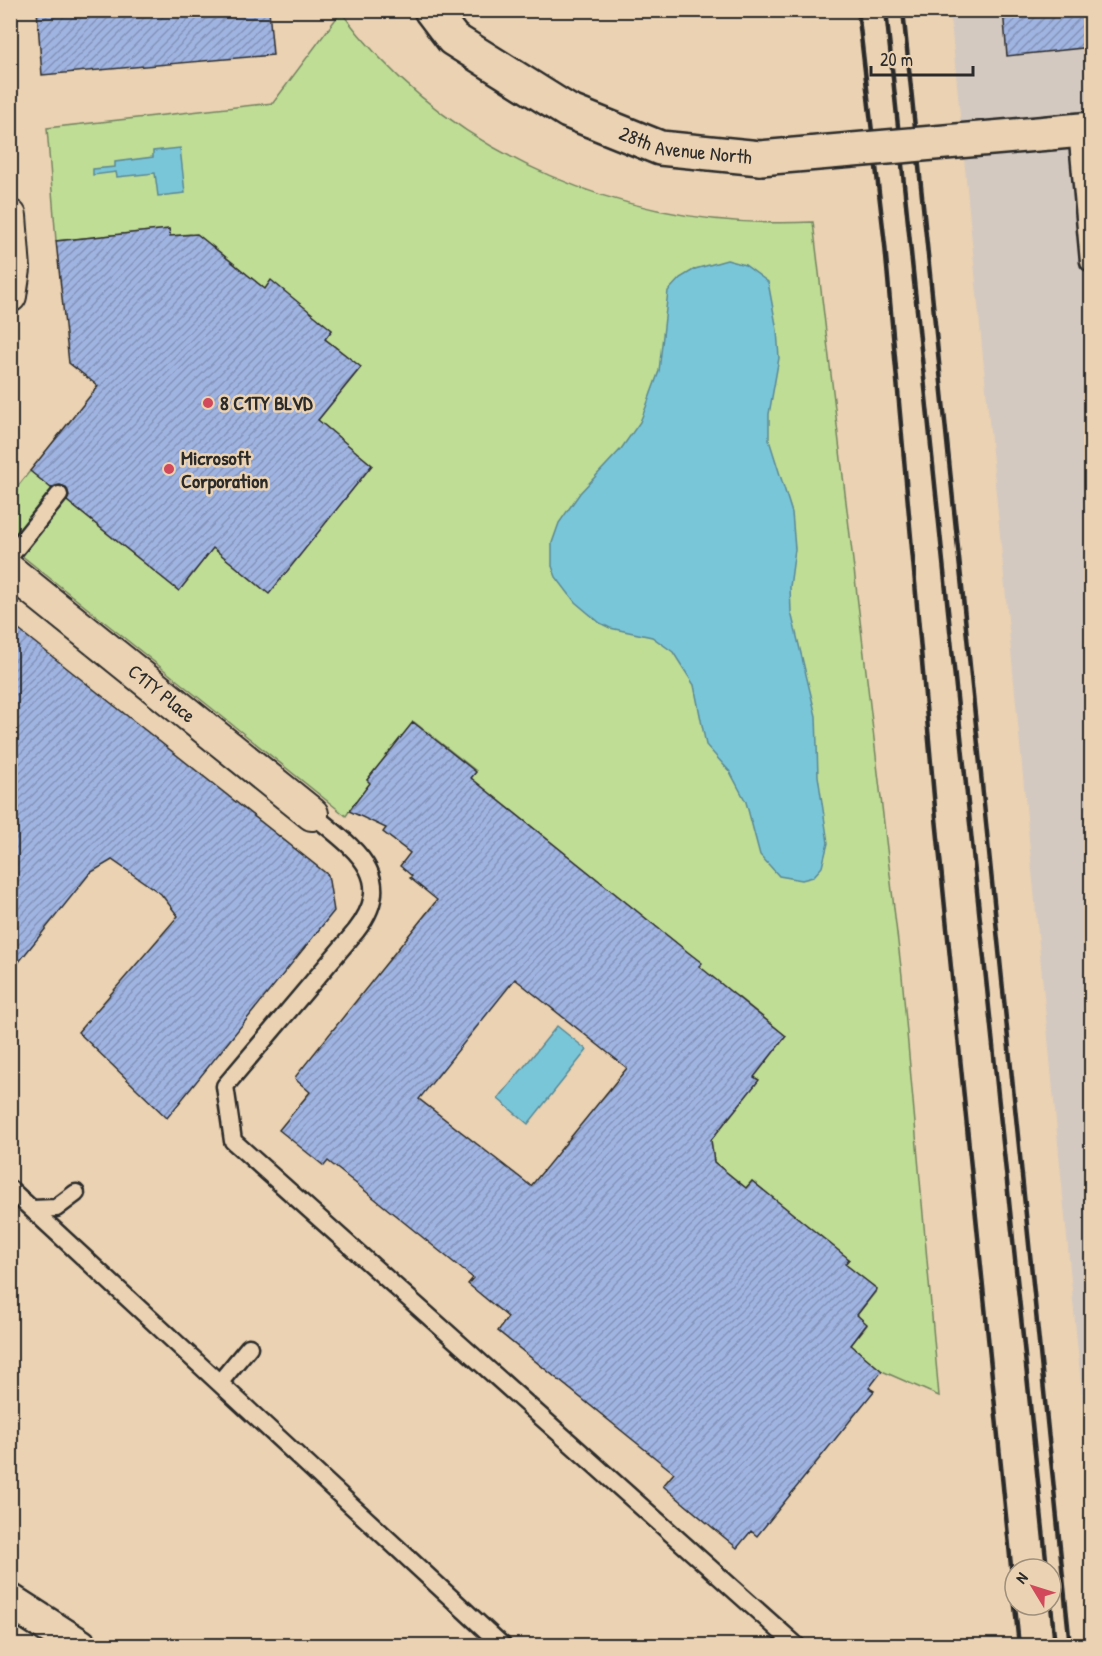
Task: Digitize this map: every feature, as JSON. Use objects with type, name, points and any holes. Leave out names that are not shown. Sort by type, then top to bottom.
[{"type":"main road","name":"28th Avenue North","points":[[431,10],[453,39],[568,111],[660,148],[760,158],[1073,131]]},
{"type":"main road","points":[[10,1602],[80,1646]]},
{"type":"street","points":[[10,216],[14,269],[10,296]]},
{"type":"street","name":"C1TY Place","points":[[10,571],[312,814]]},
{"type":"lane","points":[[1073,131],[1089,262]]},
{"type":"lane","points":[[10,556],[59,495]]},
{"type":"lane","points":[[312,814],[359,853],[366,863],[372,879],[370,906],[356,932],[225,1086],[233,1141],[797,1646]]},
{"type":"lane","points":[[10,1189],[503,1646]]},
{"type":"lane","points":[[33,1209],[56,1208],[76,1193]]},
{"type":"lane","points":[[220,1382],[249,1347]]},
{"type":"shaded area","points":[[950,11],[1091,11],[1091,1489]]},
{"type":"green space","points":[[341,12],[386,64],[436,109],[491,146],[550,176],[613,199],[678,214],[745,222],[813,222],[902,976],[939,1396],[882,1371],[851,1345],[867,1325],[857,1315],[877,1290],[845,1264],[849,1259],[752,1181],[746,1188],[714,1162],[711,1140],[758,1081],[754,1077],[786,1036],[738,997],[689,979],[701,963],[471,778],[476,771],[414,722],[367,780],[374,786],[354,804],[346,816],[11,547],[10,496],[30,471],[179,591],[213,548],[269,593],[372,465],[318,420],[361,367],[325,339],[332,330],[271,281],[265,289],[211,245],[199,261],[193,255],[190,234],[170,236],[169,229],[56,241],[47,128],[273,103]]},
{"type":"water","points":[[180,148],[185,193],[158,196],[155,173],[117,177],[116,172],[93,175],[93,169],[115,167],[115,162],[153,157],[153,151]]},
{"type":"water","points":[[727,260],[745,265],[768,282],[777,330],[779,358],[769,414],[769,440],[792,513],[795,549],[790,587],[791,612],[816,716],[818,776],[828,843],[822,867],[813,877],[802,880],[779,876],[760,855],[746,802],[730,772],[706,745],[694,685],[673,652],[652,637],[610,628],[600,623],[575,602],[556,577],[552,566],[552,543],[559,523],[580,493],[621,449],[640,422],[659,371],[668,291],[680,278],[695,269]]},
{"type":"water","points":[[557,1026],[587,1050],[528,1124],[498,1099]]},
{"type":"building","points":[[37,10],[269,10],[273,55],[42,75]]},
{"type":"building","points":[[1003,10],[1092,10],[1092,47],[1007,56]]},
{"type":"building","name":"8 C1TY BLVD","points":[[169,229],[170,236],[197,234],[265,289],[271,280],[332,330],[325,339],[361,367],[318,420],[372,465],[269,594],[213,548],[179,591],[67,501],[69,496],[66,487],[60,485],[51,488],[30,471],[98,386],[69,363],[56,241]]},
{"type":"building","points":[[10,623],[328,875],[334,911],[167,1118],[78,1032],[178,916],[161,894],[112,860],[90,873],[10,973]]},
{"type":"building","points":[[413,722],[476,772],[471,778],[702,963],[699,966],[786,1036],[754,1077],[759,1080],[711,1140],[714,1162],[746,1188],[752,1181],[849,1259],[845,1264],[877,1289],[857,1315],[867,1324],[851,1345],[882,1371],[869,1388],[874,1391],[757,1536],[751,1531],[737,1548],[663,1486],[674,1473],[498,1331],[508,1317],[468,1284],[473,1278],[328,1161],[324,1166],[279,1130],[310,1092],[295,1079],[296,1076],[437,900],[410,878],[412,876],[400,866],[410,853],[383,832],[386,828],[349,811],[370,783],[367,780]],"holes":[[[515,979],[627,1068],[531,1186],[419,1099]]]},
{"type":"railway","points":[[858,10],[885,245],[935,808],[1019,1646]]},
{"type":"railway","points":[[886,10],[1046,1557]]},
{"type":"railway","points":[[903,10],[1070,1646]]},
{"type":"railway","points":[[1052,1617],[1055,1646]]},
{"type":"place","name":"8 C1TY BLVD","points":[[208,403]]},
{"type":"place","name":"Microsoft Corporation","points":[[169,469]]}]
